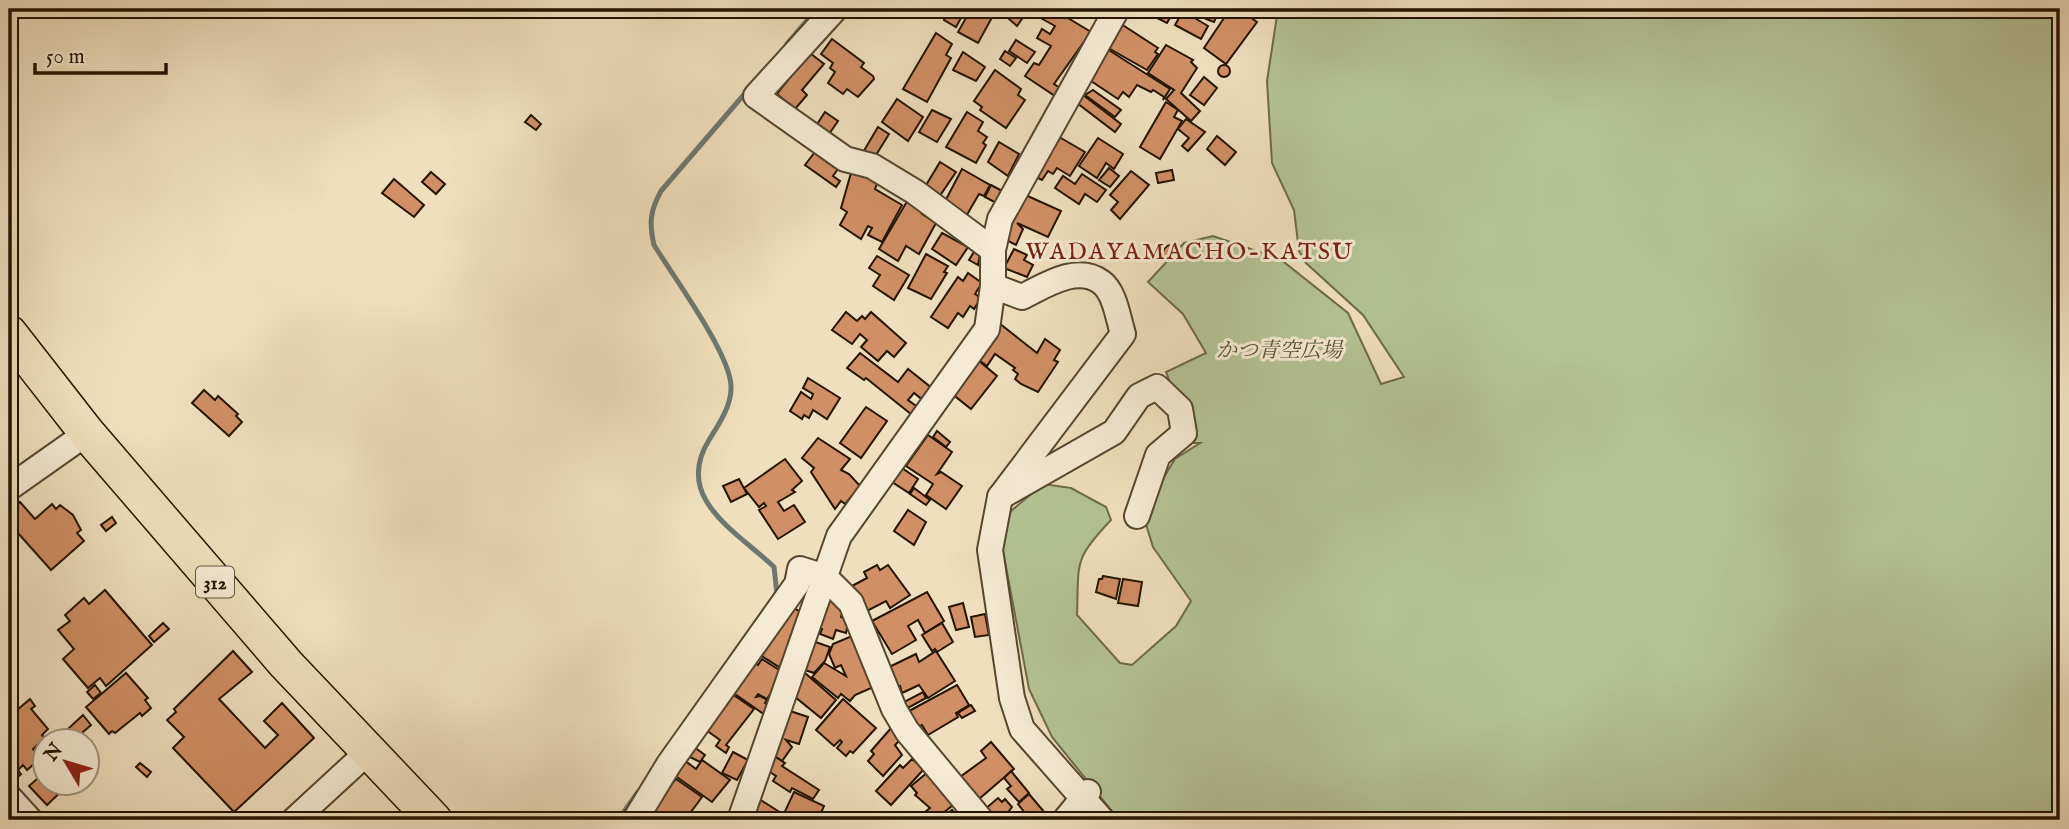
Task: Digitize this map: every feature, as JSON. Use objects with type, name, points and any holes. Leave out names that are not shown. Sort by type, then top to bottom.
[{"type":"highway","name":"312","points":[[9,333],[87,433],[286,664],[434,820]]},
{"type":"street","points":[[835,9],[756,96],[845,159],[872,166],[915,192],[993,250]]},
{"type":"street","points":[[740,820],[839,536],[987,329],[993,286],[993,250],[1000,219],[1117,9]]},
{"type":"street","points":[[993,286],[1022,298],[1065,277],[1084,276],[1102,282],[1112,298],[1123,334],[1000,497],[990,550],[1012,698],[1022,729],[1085,796],[1102,820]]},
{"type":"street","points":[[1000,497],[1114,432],[1139,396],[1157,387],[1180,409],[1184,433],[1158,455],[1137,516]]},
{"type":"street","points":[[9,488],[87,433]]},
{"type":"street","points":[[635,820],[669,764],[797,584],[800,569],[825,577],[851,603],[894,709],[907,731],[981,820]]},
{"type":"street","points":[[294,820],[370,750]]},
{"type":"street","points":[[1065,820],[1085,796]]},
{"type":"street","points":[[9,797],[30,820]]},
{"type":"green space","name":"かつ青空広場","points":[[1278,9],[2060,9],[2060,820],[1119,820],[1052,737],[1029,689],[1003,551],[1005,523],[1011,511],[1043,484],[1071,488],[1106,507],[1111,520],[1090,544],[1080,562],[1077,615],[1120,663],[1132,665],[1176,626],[1191,601],[1153,547],[1145,521],[1145,508],[1175,459],[1200,443],[1194,443],[1166,372],[1206,353],[1183,314],[1148,282],[1184,243],[1213,236],[1280,259],[1348,313],[1381,384],[1404,377],[1363,315],[1306,263],[1299,251],[1294,210],[1272,163],[1267,81]]},
{"type":"building","points":[[949,9],[1001,9],[999,13],[995,12],[978,43],[958,32],[966,18],[962,16],[956,27],[944,20]]},
{"type":"building","points":[[1017,9],[1026,13],[1017,26],[1009,19]]},
{"type":"building","points":[[1042,9],[1053,9],[1091,32],[1054,84],[1060,88],[1055,96],[1025,76],[1034,63],[1039,65],[1051,46],[1037,38],[1042,29],[1050,34],[1055,26],[1037,16]]},
{"type":"building","points":[[1057,9],[1086,9],[1078,18]]},
{"type":"building","points":[[1127,9],[1175,9],[1167,23],[1149,14],[1146,18]]},
{"type":"building","points":[[1203,9],[1220,9],[1214,22],[1206,19],[1209,12]]},
{"type":"building","points":[[1230,9],[1238,14],[1240,10],[1257,22],[1226,64],[1204,48]]},
{"type":"building","points":[[1183,11],[1208,26],[1201,39],[1175,25]]},
{"type":"building","points":[[1118,22],[1158,48],[1155,52],[1158,54],[1147,70],[1103,45]]},
{"type":"building","points":[[936,33],[952,44],[946,55],[951,58],[927,102],[903,89]]},
{"type":"building","points":[[832,39],[864,63],[861,67],[873,76],[874,79],[858,97],[847,89],[843,94],[828,83],[835,72],[830,68],[833,63],[821,54]]},
{"type":"building","points":[[1016,40],[1035,52],[1027,63],[1009,51]]},
{"type":"building","points":[[1166,45],[1193,60],[1191,62],[1197,68],[1181,93],[1200,111],[1191,121],[1166,99],[1174,90],[1148,73]]},
{"type":"building","points":[[1107,49],[1170,89],[1163,100],[1164,97],[1153,90],[1151,92],[1137,85],[1129,97],[1123,92],[1118,99],[1088,79]]},
{"type":"building","points":[[806,50],[824,64],[802,90],[807,95],[795,109],[777,94],[788,80],[785,77]]},
{"type":"building","points":[[1005,51],[1016,58],[1010,66],[1000,59]]},
{"type":"building","points":[[963,52],[985,67],[976,81],[953,70]]},
{"type":"building","points":[[1224,65],[1230,71],[1224,77],[1218,71]]},
{"type":"building","points":[[995,70],[1021,89],[1018,95],[1025,100],[1006,128],[980,110],[982,107],[974,101]]},
{"type":"building","points":[[1204,77],[1217,88],[1204,105],[1190,95]]},
{"type":"building","points":[[1093,90],[1121,110],[1115,117],[1085,95]]},
{"type":"building","points":[[1083,95],[1121,124],[1115,132],[1077,103]]},
{"type":"building","points":[[897,99],[923,117],[908,141],[882,122]]},
{"type":"building","points":[[1166,102],[1178,110],[1174,117],[1182,121],[1160,159],[1140,147]]},
{"type":"building","points":[[932,110],[951,119],[937,142],[919,132]]},
{"type":"building","points":[[825,112],[838,121],[827,137],[814,129]]},
{"type":"building","points":[[967,112],[983,122],[978,131],[987,137],[983,143],[986,145],[976,163],[946,147]]},
{"type":"building","points":[[531,115],[541,124],[536,130],[525,122]]},
{"type":"building","points":[[1186,119],[1205,132],[1188,151],[1182,146],[1189,138],[1178,129]]},
{"type":"building","points":[[878,127],[889,134],[873,160],[862,154]]},
{"type":"building","points":[[1054,134],[1085,152],[1070,176],[1057,168],[1053,174],[1048,171],[1042,180],[1030,174]]},
{"type":"building","points":[[1217,136],[1236,152],[1225,165],[1207,149]]},
{"type":"building","points":[[1098,138],[1123,154],[1114,169],[1106,163],[1097,178],[1079,166]]},
{"type":"building","points":[[999,142],[1019,154],[1008,176],[988,162]]},
{"type":"building","points":[[818,148],[831,157],[827,162],[838,169],[833,176],[840,181],[836,187],[805,165]]},
{"type":"building","points":[[940,162],[956,172],[939,197],[922,192]]},
{"type":"building","points":[[853,166],[879,179],[875,189],[902,205],[882,242],[868,235],[872,228],[868,226],[861,239],[840,225],[847,212],[841,208]]},
{"type":"building","points":[[1109,168],[1119,176],[1110,187],[1099,180]]},
{"type":"building","points":[[962,169],[990,185],[984,196],[979,194],[964,220],[942,207]]},
{"type":"building","points":[[1172,170],[1174,180],[1158,183],[1156,173]]},
{"type":"building","points":[[1131,171],[1149,185],[1120,219],[1111,210],[1118,202],[1110,195]]},
{"type":"building","points":[[431,172],[445,184],[436,194],[422,182]]},
{"type":"building","points":[[1082,174],[1106,190],[1097,202],[1085,194],[1079,204],[1055,188],[1063,176],[1075,184]]},
{"type":"building","points":[[394,179],[424,205],[414,217],[382,193]]},
{"type":"building","points":[[991,185],[1004,192],[998,204],[985,197]]},
{"type":"building","points":[[1021,193],[1061,211],[1048,237],[1017,223],[1023,229],[1016,245],[1004,239]]},
{"type":"building","points":[[909,198],[926,208],[922,214],[936,223],[919,254],[906,246],[898,261],[879,249]]},
{"type":"building","points":[[942,233],[968,247],[956,265],[932,249]]},
{"type":"building","points":[[1171,245],[1179,253],[1171,261],[1163,253]]},
{"type":"building","points":[[977,247],[981,250],[978,265],[969,260]]},
{"type":"building","points":[[1014,249],[1027,255],[1024,260],[1033,265],[1027,277],[1004,268]]},
{"type":"building","points":[[926,254],[948,266],[944,272],[947,273],[931,299],[908,288]]},
{"type":"building","points":[[877,256],[909,275],[894,300],[873,286],[880,275],[869,268]]},
{"type":"building","points":[[968,273],[982,283],[975,294],[981,298],[974,309],[970,306],[963,317],[958,313],[948,328],[931,317],[958,277],[963,281]]},
{"type":"building","points":[[846,312],[857,321],[862,316],[865,319],[871,312],[906,343],[894,357],[887,351],[878,361],[861,347],[867,340],[860,334],[852,344],[832,330]]},
{"type":"building","points":[[999,323],[1037,353],[1045,339],[1060,350],[1054,360],[1058,362],[1038,392],[1015,379],[1018,374],[1013,370],[1015,368],[995,354],[987,366],[976,358]]},
{"type":"building","points":[[860,353],[898,382],[908,369],[933,389],[924,401],[914,393],[908,400],[919,408],[912,415],[866,378],[864,380],[847,368]]},
{"type":"building","points":[[978,360],[997,376],[971,409],[951,393]]},
{"type":"building","points":[[808,378],[840,398],[827,419],[813,410],[809,418],[804,415],[802,419],[790,411],[801,392],[811,399],[813,394],[803,388]]},
{"type":"building","points":[[204,390],[215,400],[218,396],[238,414],[236,416],[242,422],[229,436],[192,403]]},
{"type":"building","points":[[866,407],[887,421],[861,458],[840,443]]},
{"type":"building","points":[[937,431],[950,442],[946,447],[933,437]]},
{"type":"building","points":[[928,435],[952,452],[937,474],[941,472],[962,486],[946,509],[926,495],[933,484],[906,466]]},
{"type":"building","points":[[818,438],[850,459],[841,470],[849,474],[862,488],[853,499],[851,497],[845,504],[841,501],[835,509],[811,472],[814,468],[802,458]]},
{"type":"building","points":[[785,459],[802,481],[792,490],[795,492],[778,502],[784,511],[794,505],[805,522],[778,539],[759,510],[766,506],[764,503],[759,507],[744,488]]},
{"type":"building","points":[[899,466],[918,479],[909,493],[889,480]]},
{"type":"building","points":[[739,479],[747,494],[731,502],[723,486]]},
{"type":"building","points":[[914,488],[930,500],[926,505],[910,494]]},
{"type":"building","points":[[20,502],[35,519],[52,504],[56,509],[60,505],[73,515],[81,530],[77,533],[84,541],[51,570],[9,523],[9,513]]},
{"type":"building","points":[[908,510],[926,522],[914,545],[894,531]]},
{"type":"building","points":[[112,517],[116,523],[106,531],[101,525]]},
{"type":"building","points":[[877,565],[880,570],[888,565],[910,595],[890,608],[886,601],[867,611],[852,586],[867,578],[864,572]]},
{"type":"building","points":[[1103,576],[1120,579],[1116,599],[1096,592],[1099,579]]},
{"type":"building","points":[[1123,579],[1142,582],[1138,606],[1118,603]]},
{"type":"building","points":[[105,590],[152,645],[106,686],[100,678],[88,688],[63,659],[74,649],[58,630],[70,621],[65,615],[84,598],[89,604]]},
{"type":"building","points":[[927,592],[944,621],[925,633],[918,620],[908,626],[916,640],[892,654],[872,621]]},
{"type":"building","points":[[824,597],[845,606],[841,617],[854,622],[851,630],[847,628],[846,633],[836,630],[833,639],[820,634],[822,629],[813,626]]},
{"type":"building","points":[[963,603],[969,627],[956,630],[949,607]]},
{"type":"building","points":[[791,606],[805,615],[795,641],[779,667],[760,655]]},
{"type":"building","points":[[985,614],[989,635],[975,637],[971,617]]},
{"type":"building","points":[[163,623],[169,629],[154,642],[149,636]]},
{"type":"building","points":[[942,623],[953,642],[937,652],[935,649],[932,651],[922,635]]},
{"type":"building","points":[[852,636],[878,685],[855,695],[850,701],[841,694],[838,698],[812,677],[824,663],[846,676],[841,665],[835,668],[829,654],[833,644]]},
{"type":"building","points":[[807,639],[830,647],[825,661],[814,673],[799,668]]},
{"type":"building","points":[[233,651],[252,672],[219,699],[265,748],[278,735],[264,721],[282,703],[314,738],[234,812],[173,748],[184,737],[167,720],[176,712],[174,709]]},
{"type":"building","points":[[936,651],[955,681],[928,698],[919,685],[902,693],[900,686],[896,688],[887,668],[916,654],[919,662]]},
{"type":"building","points":[[762,659],[784,673],[767,699],[758,694],[756,697],[767,700],[765,703],[770,707],[765,715],[732,692],[752,662],[758,665]]},
{"type":"building","points":[[126,673],[148,698],[145,700],[151,708],[142,716],[140,713],[115,733],[112,731],[109,734],[86,707]]},
{"type":"building","points":[[805,673],[836,700],[821,718],[789,692]]},
{"type":"building","points":[[95,685],[101,693],[93,699],[87,692]]},
{"type":"building","points":[[957,685],[969,705],[956,713],[958,717],[928,735],[922,725],[918,727],[909,711]]},
{"type":"building","points":[[923,692],[926,698],[906,709],[902,703]]},
{"type":"building","points":[[732,694],[754,709],[726,745],[729,747],[726,753],[716,746],[720,740],[706,730]]},
{"type":"building","points":[[30,699],[35,706],[31,709],[47,728],[32,728],[32,766],[27,770],[23,765],[18,770],[21,774],[11,783],[9,717]]},
{"type":"building","points":[[843,699],[876,728],[853,753],[850,751],[846,756],[837,748],[842,742],[840,740],[834,746],[816,730]]},
{"type":"building","points":[[971,705],[975,711],[962,718],[958,713]]},
{"type":"building","points":[[784,709],[808,717],[799,744],[786,740],[792,747],[782,761],[769,752]]},
{"type":"building","points":[[83,715],[91,725],[88,728],[69,728]]},
{"type":"building","points":[[892,727],[903,737],[895,745],[902,755],[883,776],[868,761],[874,754],[871,751]]},
{"type":"building","points":[[991,742],[1014,769],[979,799],[960,777],[986,758],[981,751]]},
{"type":"building","points":[[694,747],[705,755],[700,762],[688,756]]},
{"type":"building","points":[[733,752],[748,760],[737,780],[722,773]]},
{"type":"building","points":[[772,755],[785,763],[782,766],[819,790],[813,799],[792,788],[790,792],[773,781],[776,776],[764,768]]},
{"type":"building","points":[[912,759],[924,769],[891,805],[876,791],[900,765],[903,768]]},
{"type":"building","points":[[684,760],[696,769],[702,760],[730,780],[712,802],[674,775]]},
{"type":"building","points":[[140,763],[151,772],[147,777],[136,767]]},
{"type":"building","points":[[1011,771],[1029,793],[1019,802],[1007,789],[1011,786],[1004,778]]},
{"type":"building","points":[[928,772],[954,804],[935,820],[915,820],[930,808],[915,795],[917,793],[911,786]]},
{"type":"building","points":[[676,779],[702,797],[685,820],[637,820]]},
{"type":"building","points":[[794,792],[824,806],[818,820],[781,820]]},
{"type":"building","points":[[1029,794],[1051,820],[1016,820],[1025,813],[1018,804]]},
{"type":"building","points":[[40,798],[54,798],[47,805]]},
{"type":"building","points":[[998,798],[1002,802],[1005,799],[1012,807],[1009,811],[1016,820],[993,820],[984,810]]},
{"type":"building","points":[[759,799],[778,811],[772,820],[759,820],[749,814]]},
{"type":"building","points":[[952,810],[961,820],[940,820]]},
{"type":"waterway","points":[[787,44],[817,9]]},
{"type":"waterway","points":[[747,91],[661,191],[653,211],[651,230],[654,245],[721,354],[731,386],[727,407],[700,461],[699,479],[704,496],[727,526],[774,567],[777,594]]},
{"type":"waterway","points":[[618,820],[638,792]]},
{"type":"district","name":"WADAYAMACHO-KATSU","points":[[1190,251]]}]
